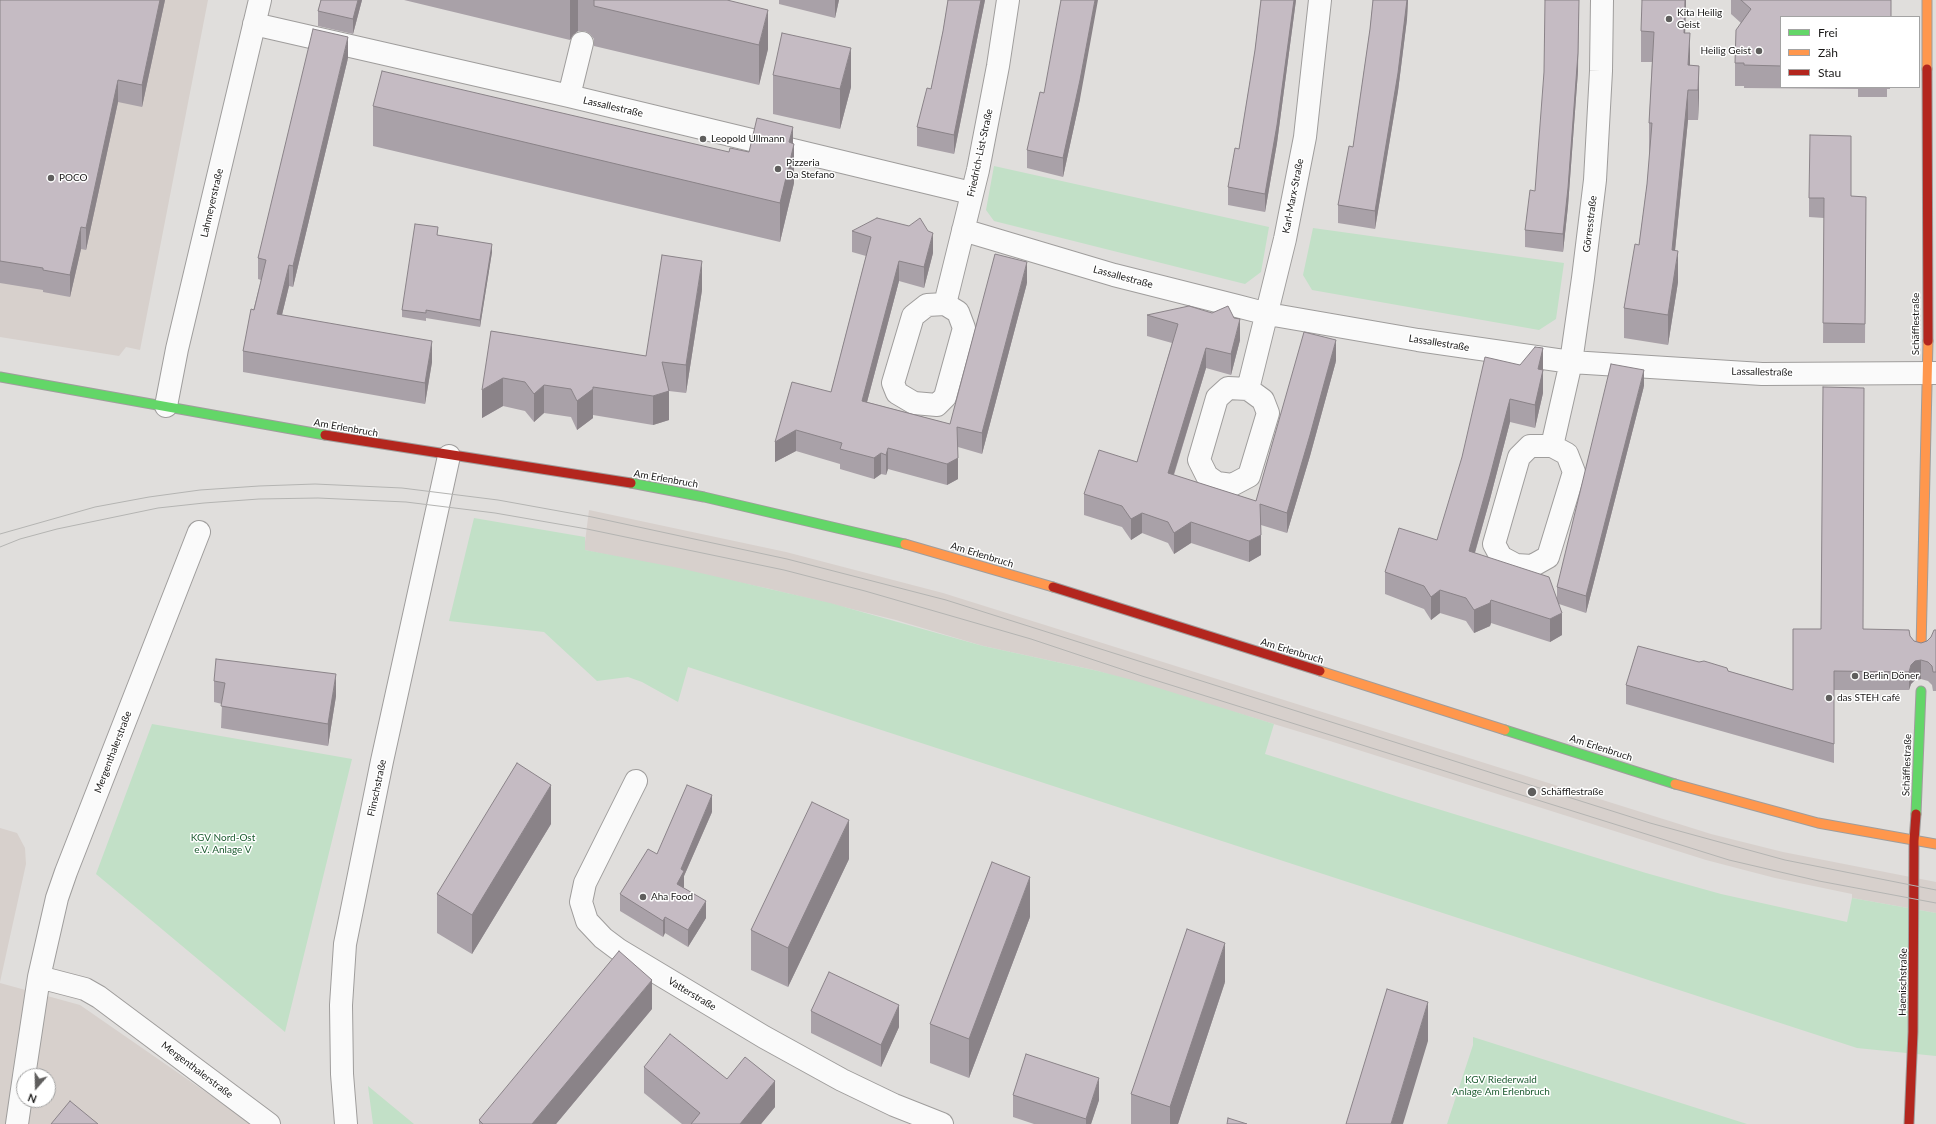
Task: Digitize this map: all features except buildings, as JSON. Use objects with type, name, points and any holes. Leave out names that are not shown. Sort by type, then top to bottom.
[{"type":"main road","name":"Schäfflestraße","points":[[1921,648],[1932,373],[1927,0]]},
{"type":"main road","name":"Am Erlenbruch","points":[[0,377],[253,423],[449,456],[609,480],[704,497],[920,548],[1096,600],[1710,794],[1818,823],[1936,844]]},
{"type":"main road","name":"Schäfflestraße","points":[[1914,841],[1918,784],[1921,691]]},
{"type":"main road","name":"Haenischstraße","points":[[1909,1124],[1913,1032],[1914,841]]},
{"type":"street","name":"Lahmeyerstraße","points":[[166,406],[177,349],[260,0]]},
{"type":"street","name":"Friedrich-List-Straße","points":[[945,304],[972,193],[998,66],[1008,0]]},
{"type":"street","name":"Karl-Marx-Straße","points":[[1248,389],[1268,314],[1305,137],[1320,0]]},
{"type":"street","name":"Görresstraße","points":[[1552,446],[1571,362],[1584,278],[1595,180],[1601,72],[1602,0]]},
{"type":"street","name":"Lassallestraße","points":[[254,24],[569,96],[972,193]]},
{"type":"street","points":[[569,96],[582,43]]},
{"type":"street","name":"Lassallestraße","points":[[963,230],[1114,275],[1268,314],[1418,340],[1571,362],[1762,374],[1932,373]]},
{"type":"street","points":[[1530,446],[1552,446],[1567,454],[1574,472],[1548,557],[1532,566],[1516,565],[1501,557],[1494,544],[1519,457],[1530,446]]},
{"type":"street","name":"Flinschstraße","points":[[346,1124],[342,1074],[341,1005],[345,944],[382,761],[449,456]]},
{"type":"street","name":"Mergenthalerstraße","points":[[25,1068],[39,977],[57,898],[199,532]]},
{"type":"street","name":"Vatterstraße","points":[[636,781],[584,884],[581,902],[587,921],[603,938],[619,950],[764,1037],[842,1080],[894,1105],[942,1124]]},
{"type":"street","name":"Mergenthalerstraße","points":[[39,977],[85,989],[99,997],[269,1124]]},
{"type":"street","name":"Mergenthalerstraße","points":[[17,1124],[19,1108]]},
{"type":"shaded area","points":[[0,0],[208,0],[140,350],[126,347],[119,356],[0,337]]},
{"type":"shaded area","points":[[589,510],[786,552],[943,593],[1711,834],[1783,852],[1936,882],[1936,913],[1852,898],[1852,894],[1775,878],[1706,860],[1330,741],[1098,671],[983,646],[896,620],[770,589],[584,550]]},
{"type":"shaded area","points":[[0,828],[17,833],[25,848],[26,864],[0,982]]},
{"type":"shaded area","points":[[0,983],[80,1005],[252,1124],[0,1124]]},
{"type":"green space","points":[[994,166],[1269,227],[1261,272],[1245,284],[994,221],[986,210]]},
{"type":"green space","points":[[1313,228],[1564,263],[1556,319],[1539,330],[1312,290],[1303,275]]},
{"type":"green space","points":[[474,518],[585,537],[585,550],[679,568],[830,603],[983,646],[1098,671],[1136,681],[1274,724],[1265,754],[1646,873],[1721,894],[1847,922],[1852,898],[1936,913],[1936,1056],[1857,1048],[688,667],[678,702],[642,682],[628,677],[597,681],[544,632],[449,621]]},
{"type":"green space","name":"KGV Nord-Ost e.V. Anlage V","points":[[152,724],[352,759],[285,1032],[96,874]]},
{"type":"green space","name":"KGV Riederwald Anlage Am Erlenbruch","points":[[1473,1037],[1747,1124],[1447,1124],[1473,1045]]},
{"type":"green space","points":[[368,1086],[414,1124],[373,1124]]},
{"type":"tram line","points":[[0,534],[95,507],[149,497],[200,490],[315,484],[402,488],[498,500],[592,517],[787,559],[946,600],[1650,823],[1785,860],[1936,890]]},
{"type":"tram line","points":[[0,547],[20,539],[57,529],[158,508],[259,499],[318,498],[406,502],[495,513],[587,529],[784,570],[865,591],[1031,639],[1142,676],[1729,860],[1819,881],[1936,903]]},
{"type":"traffic: fast","points":[[0,377],[325,435]]},
{"type":"traffic: fast","points":[[631,483],[704,497],[905,544]]},
{"type":"traffic: fast","points":[[1916,814],[1921,691]]},
{"type":"traffic: fast","points":[[1505,730],[1675,784]]},
{"type":"traffic: slow","points":[[1927,0],[1927,69]]},
{"type":"traffic: slow","points":[[1921,649],[1928,341]]},
{"type":"traffic: slow","points":[[905,544],[1053,587]]},
{"type":"traffic: slow","points":[[1320,671],[1505,730]]},
{"type":"traffic: slow","points":[[1675,784],[1818,823],[1936,844]]},
{"type":"traffic: jam","points":[[1927,69],[1928,341]]},
{"type":"traffic: jam","points":[[325,435],[631,483]]},
{"type":"traffic: jam","points":[[1053,587],[1320,671]]},
{"type":"traffic: jam","points":[[1909,1124],[1913,1032],[1914,841],[1916,814]]},
{"type":"place","name":"Kita Heilig Geist","points":[[1669,19]]},
{"type":"place","name":"Heilig Geist","points":[[1759,51]]},
{"type":"place","name":"Leopold Ullmann","points":[[703,139]]},
{"type":"place","name":"Pizzeria Da Stefano","points":[[778,169]]},
{"type":"place","name":"POCO","points":[[51,178]]},
{"type":"place","name":"Berlin Döner","points":[[1855,676]]},
{"type":"place","name":"das STEH café","points":[[1829,698]]},
{"type":"place","name":"Schäfflestraße","points":[[1532,792]]},
{"type":"place","name":"Aha Food","points":[[643,897]]}]
